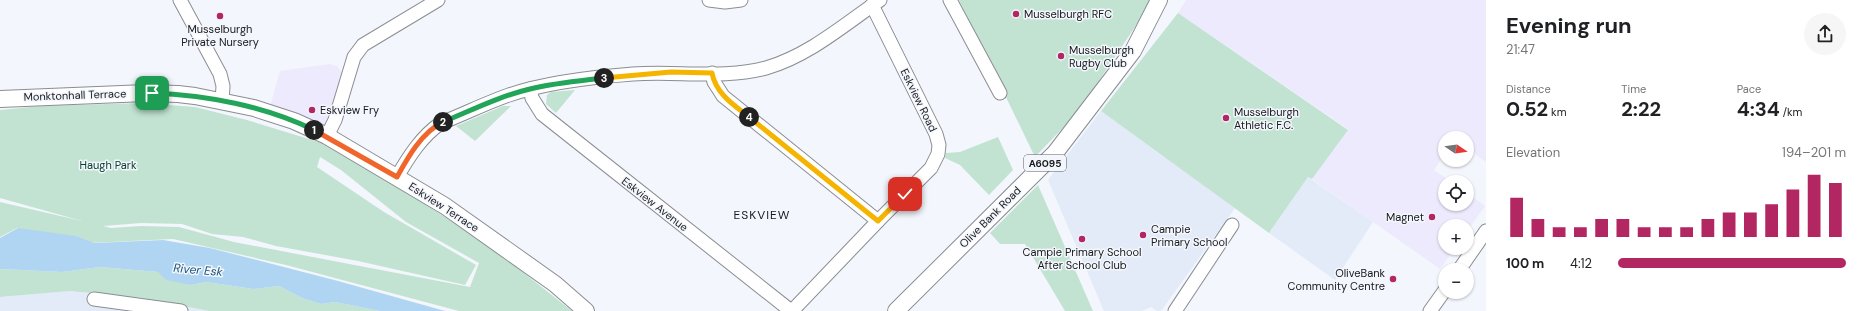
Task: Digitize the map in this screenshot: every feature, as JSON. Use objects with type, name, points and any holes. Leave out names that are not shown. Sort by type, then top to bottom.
[{"type":"main road","name":"Olive Bank Road","points":[[896,311],[1055,154],[1133,51],[1159,0]]},
{"type":"main road","name":"Monktonhall Terrace","points":[[0,99],[146,93],[195,96],[222,102]]},
{"type":"main road","name":"Eskview Terrace","points":[[222,102],[274,114],[294,121],[327,136],[445,206],[555,284],[586,311]]},
{"type":"street","points":[[180,0],[220,74],[222,102]]},
{"type":"street","points":[[327,136],[334,120],[354,57],[358,50],[368,41],[438,0]]},
{"type":"street","points":[[709,0],[725,2],[741,0]]},
{"type":"street","points":[[950,0],[1000,93]]},
{"type":"street","points":[[397,177],[419,142],[432,128],[441,122],[509,95],[558,83],[632,74],[671,72],[712,73],[750,71],[765,68],[787,61],[808,50],[876,3]]},
{"type":"street","name":"Eskview Road","points":[[791,311],[931,168],[938,154],[939,145],[936,134],[876,3]]},
{"type":"street","points":[[712,73],[714,82],[723,96],[878,221]]},
{"type":"street","name":"Eskview Avenue","points":[[530,89],[532,98],[542,114],[791,311]]},
{"type":"street","points":[[1174,311],[1232,225]]},
{"type":"street","points":[[1464,263],[1486,231]]},
{"type":"street","points":[[94,299],[181,311]]},
{"type":"street","points":[[1430,311],[1439,299]]},
{"type":"shaded area","points":[[1186,0],[1486,0],[1486,162],[1474,153],[1474,131],[1438,131],[1438,164],[1434,170],[1441,175],[1438,175],[1438,211],[1474,211],[1474,198],[1485,206],[1474,221],[1474,219],[1438,219],[1438,255],[1450,255],[1444,263],[1438,263],[1438,268],[1312,179],[1348,129],[1178,13]]},
{"type":"shaded area","points":[[330,64],[337,66],[342,73],[333,112],[324,129],[270,107],[280,71]]},
{"type":"shaded area","name":"Campie Primary School","points":[[1101,111],[1235,208],[1161,311],[1157,311],[1151,307],[1142,311],[1104,311],[1048,180]]},
{"type":"shaded area","points":[[1308,177],[1373,222],[1335,280],[1269,233]]},
{"type":"shaded area","points":[[70,291],[142,298],[209,311],[0,311],[0,297]]},
{"type":"green space","points":[[959,0],[1153,0],[1078,112],[1035,157]]},
{"type":"green space","points":[[1178,13],[1348,130],[1312,179],[1308,177],[1269,233],[1101,111]]},
{"type":"green space","points":[[575,90],[556,113],[546,104],[547,95],[551,92]]},
{"type":"green space","name":"Haugh Park","points":[[142,103],[195,107],[247,120],[322,143],[359,162],[487,244],[572,311],[459,311],[286,265],[173,239],[89,243],[17,228],[0,237],[0,202],[82,221],[0,198],[0,110],[40,106]],"holes":[[[320,157],[341,170],[406,222],[479,263],[470,287],[234,242],[179,227],[141,226],[111,228],[103,226],[141,223],[182,224],[212,234],[243,237],[276,246],[358,261],[465,285],[476,265],[384,212],[317,167]]]},
{"type":"green space","points":[[503,106],[511,106],[475,141],[456,126]]},
{"type":"green space","points":[[998,137],[1013,170],[989,195],[960,165],[945,158],[946,153],[960,152]]},
{"type":"green space","points":[[1038,185],[1093,311],[1065,311],[1025,244],[1000,244],[990,233]]},
{"type":"green space","points":[[100,267],[158,272],[191,285],[206,282],[253,289],[279,286],[302,298],[321,304],[335,302],[380,311],[209,311],[142,298],[70,291],[0,297],[0,269],[62,272]]},
{"type":"water","name":"River Esk","points":[[18,228],[76,236],[94,243],[163,240],[210,248],[338,281],[445,311],[380,311],[335,302],[321,304],[302,298],[279,286],[253,289],[206,282],[191,285],[166,280],[158,272],[100,267],[62,272],[0,269],[0,238]]},
{"type":"place","name":"Musselburgh RFC","points":[[1016,14]]},
{"type":"place","name":"Musselburgh Private Nursery","points":[[220,16]]},
{"type":"place","name":"Musselburgh Rugby Club","points":[[1061,56]]},
{"type":"place","name":"Eskview Fry","points":[[312,110]]},
{"type":"place","name":"Musselburgh Athletic F.C.","points":[[1226,118]]},
{"type":"place","name":"Magnet","points":[[1432,217]]},
{"type":"place","name":"Campie Primary School","points":[[1143,235]]},
{"type":"place","name":"Campie Primary School After School Club","points":[[1082,239]]},
{"type":"place","name":"OliveBank Community Centre","points":[[1393,279]]},
{"type":"district","name":"ESKVIEW","points":[[762,215]]},
{"type":"route","points":[[152,93],[195,96],[254,108],[274,114],[294,121],[327,136],[397,177],[419,142],[432,128],[441,122],[509,95],[558,83],[632,74],[671,72],[712,73],[714,82],[723,96],[878,221],[905,194]]}]
